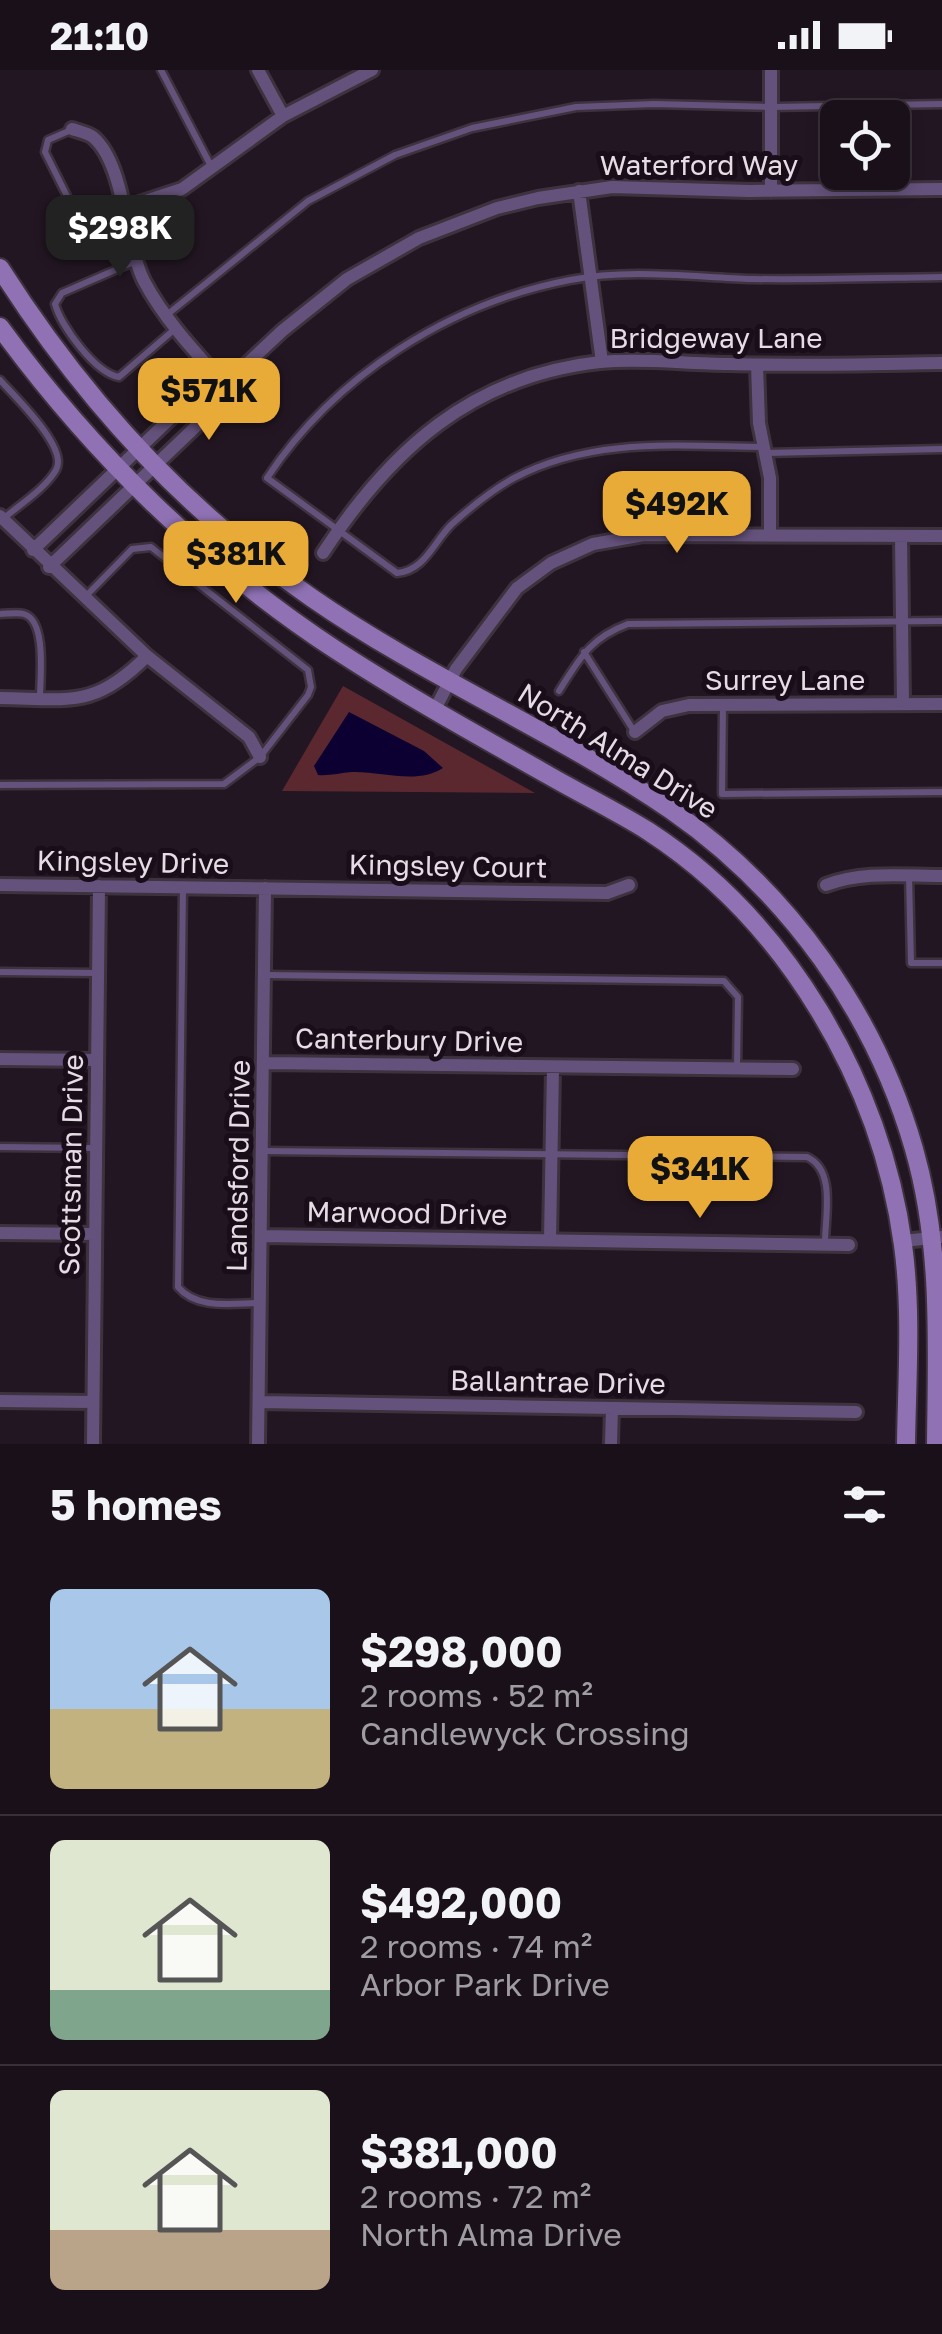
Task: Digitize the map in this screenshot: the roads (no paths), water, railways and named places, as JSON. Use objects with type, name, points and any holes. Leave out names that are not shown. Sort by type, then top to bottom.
[{"type":"main road","name":"North Alma Drive","points":[[0,268],[68,367],[138,449],[276,572],[346,621],[673,811],[748,874],[793,921],[832,973],[880,1058],[914,1151],[937,1237],[936,1444]]},
{"type":"main road","name":"North Alma Drive","points":[[0,327],[62,406],[118,468],[191,538],[260,595],[333,648],[434,711],[648,832],[702,873],[751,920],[803,987],[846,1060],[882,1149],[902,1241],[908,1306],[906,1444]]},
{"type":"street","points":[[258,70],[283,116]]},
{"type":"street","points":[[771,70],[771,191]]},
{"type":"street","points":[[124,208],[169,195],[283,116],[364,72]]},
{"type":"street","points":[[72,129],[92,136],[98,145],[114,175],[136,261],[147,286],[220,388]]},
{"type":"street","name":"Waterford Way","points":[[50,566],[211,412],[220,388],[313,304],[382,257],[458,221],[497,208],[579,191],[646,186],[771,191],[942,189]]},
{"type":"street","points":[[579,191],[602,362]]},
{"type":"street","name":"Bridgeway Lane","points":[[324,553],[390,464],[442,420],[471,402],[534,375],[602,362],[664,360],[942,363]]},
{"type":"street","points":[[757,364],[759,423],[770,478],[770,535]]},
{"type":"street","name":"Waterford Way","points":[[32,550],[197,393],[220,388]]},
{"type":"street","points":[[1,518],[147,656],[249,737],[260,757]]},
{"type":"street","points":[[434,711],[491,619],[517,588],[551,563],[593,544],[644,535],[942,536]]},
{"type":"street","points":[[901,536],[902,704]]},
{"type":"street","points":[[0,698],[100,693],[128,675],[147,656]]},
{"type":"street","name":"Surrey Lane","points":[[635,732],[662,711],[689,705],[942,704]]},
{"type":"street","points":[[826,886],[846,878],[942,876]]},
{"type":"street","name":"Kingsley Drive","points":[[0,885],[266,888]]},
{"type":"street","name":"Kingsley Court","points":[[266,888],[607,892],[629,885]]},
{"type":"street","name":"Scottsman Drive","points":[[92,1444],[99,886]]},
{"type":"street","name":"Landsford Drive","points":[[258,1444],[266,888]]},
{"type":"street","points":[[0,1059],[97,1060]]},
{"type":"street","name":"Canterbury Drive","points":[[264,1064],[793,1069]]},
{"type":"street","points":[[550,1240],[553,1066]]},
{"type":"street","points":[[0,1233],[95,1234]]},
{"type":"street","name":"Marwood Drive","points":[[262,1236],[848,1245]]},
{"type":"street","points":[[902,1241],[937,1237]]},
{"type":"street","points":[[0,1401],[93,1402]]},
{"type":"street","name":"Ballantrae Drive","points":[[259,1402],[856,1412]]},
{"type":"street","points":[[611,1444],[612,1408]]},
{"type":"lane","points":[[161,70],[212,167]]},
{"type":"lane","points":[[167,315],[308,200],[395,155],[472,128],[576,107],[942,104]]},
{"type":"lane","points":[[72,129],[48,140],[45,152],[78,218],[88,221],[124,208]]},
{"type":"lane","points":[[136,261],[62,293],[54,304],[58,314],[92,362],[109,376],[119,377],[177,328]]},
{"type":"lane","points":[[942,277],[754,279],[637,273],[532,290],[474,309],[376,362],[291,442],[268,478],[397,573],[415,569],[450,526],[492,492],[539,467],[587,451],[634,445],[764,450],[942,449]]},
{"type":"lane","points":[[0,380],[54,444],[59,458],[53,475],[1,518]]},
{"type":"lane","points":[[0,785],[224,784],[260,757],[308,695],[308,670],[152,547],[138,546],[127,553],[84,598]]},
{"type":"lane","points":[[0,614],[24,614],[34,622],[40,644],[40,698]]},
{"type":"lane","points":[[558,691],[584,652],[604,633],[628,624],[942,622]]},
{"type":"lane","points":[[584,652],[635,732]]},
{"type":"lane","points":[[723,706],[722,794],[942,792]]},
{"type":"lane","points":[[909,876],[911,963],[942,963]]},
{"type":"lane","points":[[183,887],[178,1287],[200,1302],[261,1303]]},
{"type":"lane","points":[[0,972],[98,973]]},
{"type":"lane","points":[[264,975],[724,981],[738,998],[738,1068]]},
{"type":"lane","points":[[0,1147],[96,1148]]},
{"type":"lane","points":[[263,1150],[807,1157],[822,1169],[826,1180],[825,1244]]}]
